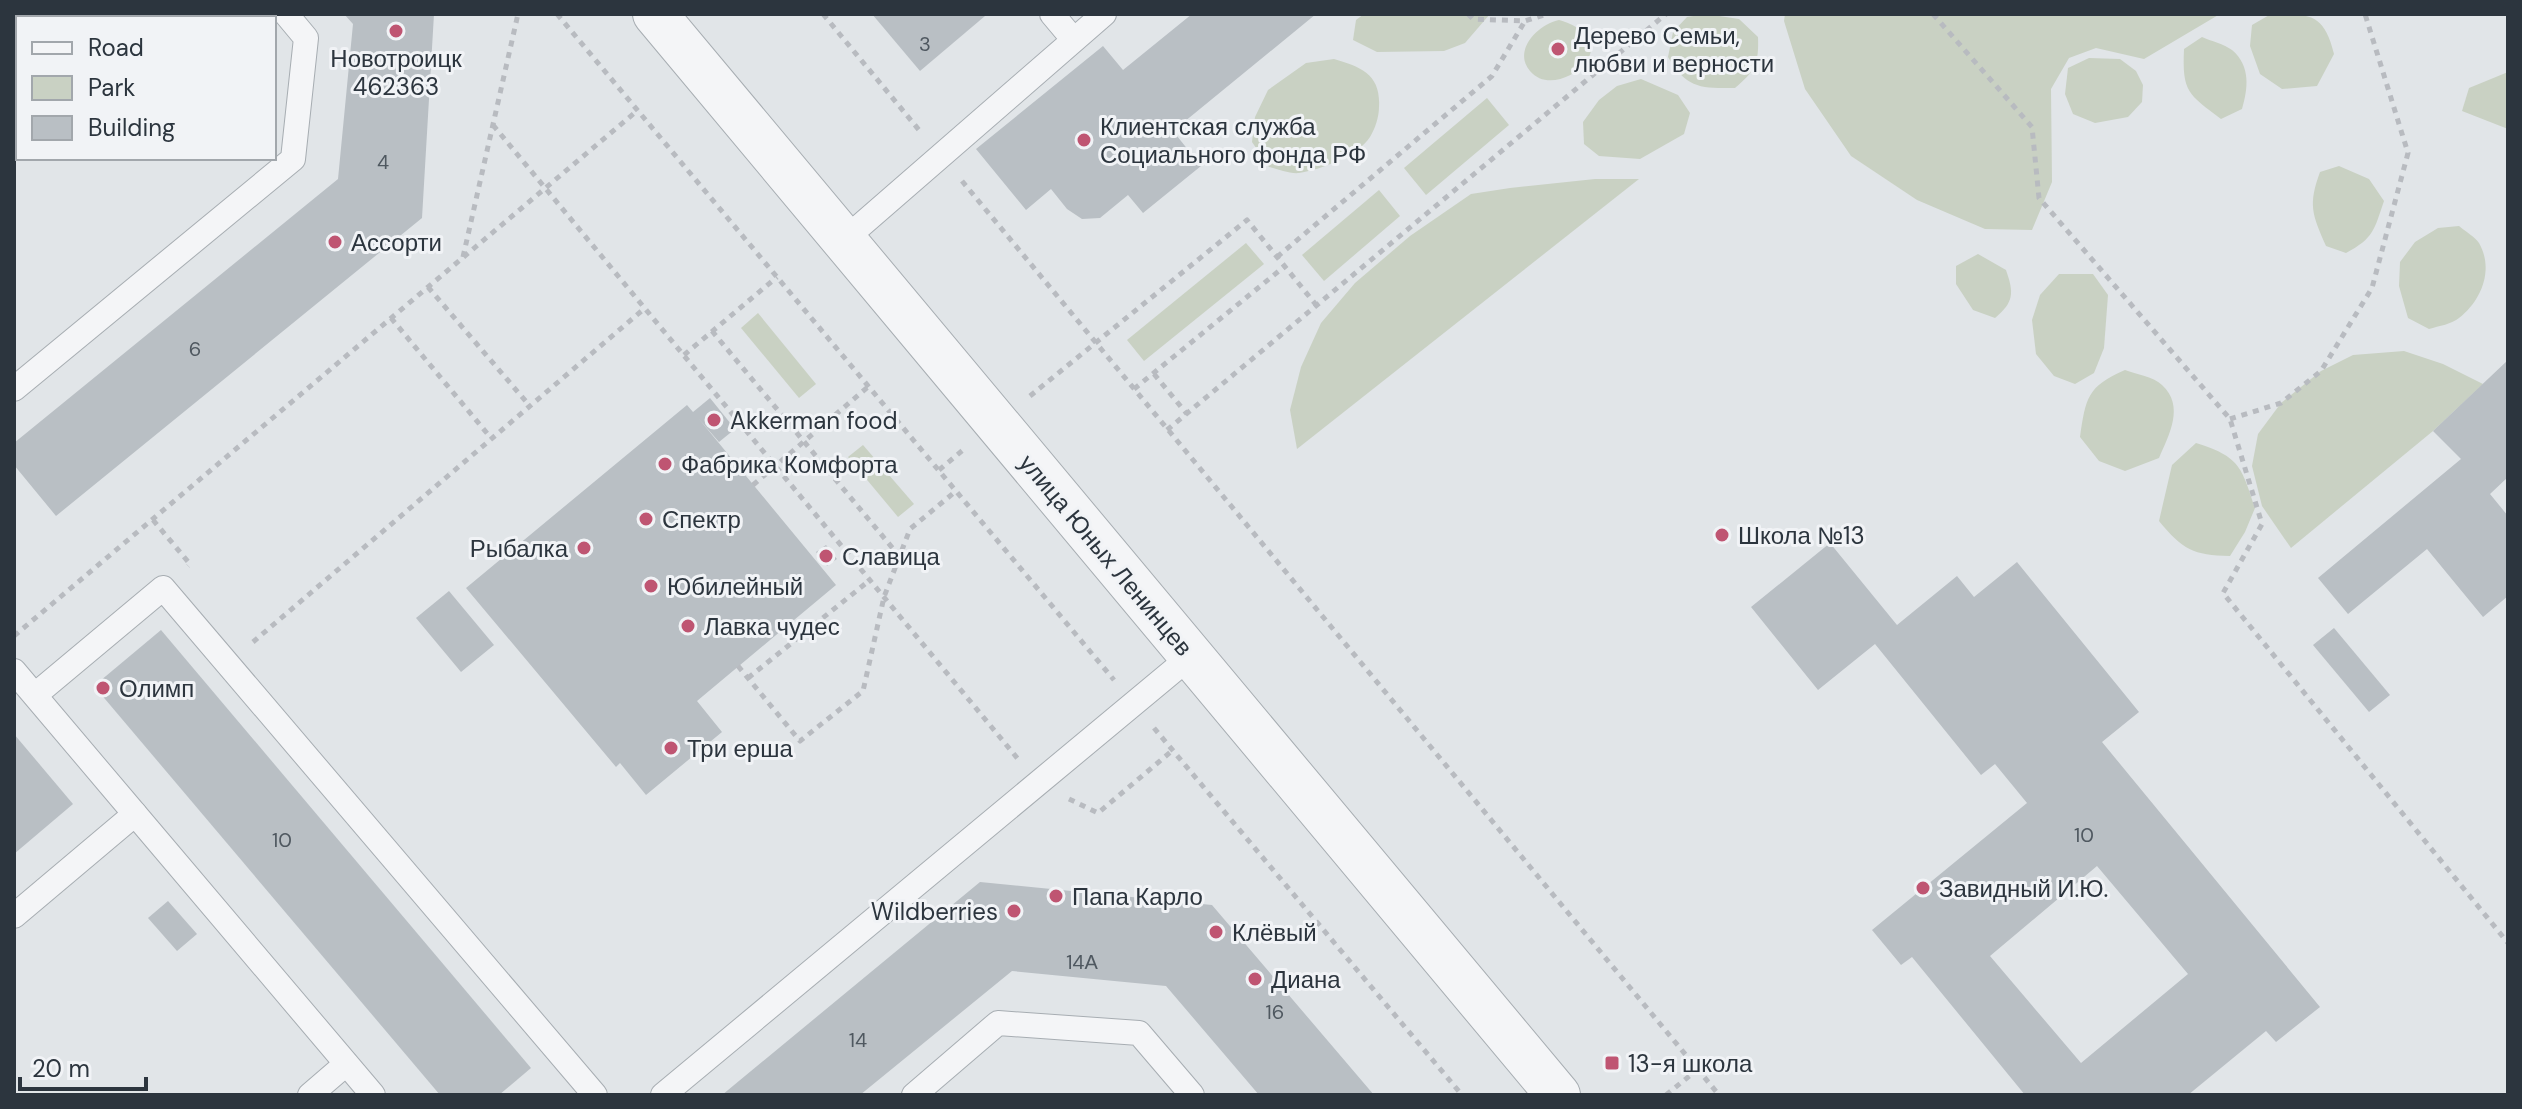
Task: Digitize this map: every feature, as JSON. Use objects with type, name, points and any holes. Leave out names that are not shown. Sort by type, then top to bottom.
[{"type":"street","name":"улица Юных Ленинцев","points":[[655,14],[1558,1095]]},
{"type":"lane","points":[[14,389],[293,159],[306,38],[286,14]]},
{"type":"lane","points":[[1052,14],[1073,39]]},
{"type":"lane","points":[[844,240],[1104,14]]},
{"type":"lane","points":[[35,695],[163,588],[595,1095]]},
{"type":"lane","points":[[663,1095],[1191,656]]},
{"type":"lane","points":[[14,671],[373,1095]]},
{"type":"lane","points":[[14,916],[135,814]]},
{"type":"lane","points":[[914,1095],[998,1023],[1139,1033],[1192,1095]]},
{"type":"lane","points":[[310,1095],[346,1064]]},
{"type":"path","points":[[463,258],[518,14]]},
{"type":"path","points":[[557,14],[1462,1095]]},
{"type":"path","points":[[823,14],[1719,1095]]},
{"type":"path","points":[[1468,14],[1473,19],[1525,21],[1547,14]]},
{"type":"path","points":[[1167,430],[1666,14]]},
{"type":"path","points":[[1933,14],[2032,127],[2039,198],[2230,419],[2262,524],[2223,593],[2508,943]]},
{"type":"path","points":[[2230,419],[2281,403],[2321,371],[2372,288],[2408,153],[2365,14]]},
{"type":"path","points":[[1277,257],[1492,76],[1525,21]]},
{"type":"path","points":[[14,636],[638,110]]},
{"type":"path","points":[[493,125],[1038,783]]},
{"type":"path","points":[[1096,342],[1247,220],[1317,306]]},
{"type":"path","points":[[1134,389],[1285,266]]},
{"type":"path","points":[[684,355],[777,277]]},
{"type":"path","points":[[428,287],[529,405]]},
{"type":"path","points":[[228,664],[645,308]]},
{"type":"path","points":[[391,318],[491,438]]},
{"type":"path","points":[[712,331],[900,557]]},
{"type":"path","points":[[1154,374],[1187,414]]},
{"type":"path","points":[[753,485],[869,386]]},
{"type":"path","points":[[738,666],[800,741],[863,691],[884,597],[910,529],[956,491]]},
{"type":"path","points":[[748,678],[870,580]]},
{"type":"path","points":[[1098,813],[1173,750]]},
{"type":"path","points":[[1666,1095],[1698,1069]]},
{"type":"green space","points":[[1364,14],[1490,14],[1465,43],[1444,51],[1377,52],[1353,40],[1356,20]]},
{"type":"green space","points":[[1706,14],[1739,19],[1758,37],[1754,66],[1735,88],[1703,87],[1688,81],[1668,57],[1673,32],[1687,17]]},
{"type":"green space","points":[[1785,14],[2220,14],[2144,59],[2096,48],[2069,58],[2051,89],[2052,182],[2032,230],[1985,229],[1917,200],[1851,156],[1805,89],[1784,21]]},
{"type":"green space","points":[[2271,14],[2305,16],[2320,23],[2325,30],[2334,54],[2317,86],[2282,89],[2260,74],[2250,46],[2252,25]]},
{"type":"green space","points":[[1559,20],[1586,35],[1590,41],[1590,55],[1580,68],[1566,77],[1543,79],[1530,71],[1525,63],[1526,47],[1536,32]]},
{"type":"green space","points":[[2202,37],[2232,50],[2245,70],[2246,94],[2242,109],[2221,119],[2194,97],[2184,75],[2184,49]]},
{"type":"green space","points":[[2089,58],[2120,59],[2136,71],[2143,85],[2142,102],[2128,117],[2095,123],[2073,114],[2065,94],[2068,68]]},
{"type":"green space","points":[[1334,59],[1361,69],[1377,87],[1378,115],[1370,137],[1348,156],[1317,169],[1295,173],[1269,167],[1252,142],[1255,117],[1268,90],[1306,63]]},
{"type":"green space","points":[[2508,72],[2508,129],[2462,111],[2469,88]]},
{"type":"green space","points":[[1641,79],[1678,95],[1690,113],[1684,134],[1640,159],[1599,156],[1584,144],[1583,122],[1599,100],[1617,86]]},
{"type":"green space","points":[[1487,98],[1509,125],[1426,195],[1404,168]]},
{"type":"green space","points":[[2339,166],[2369,179],[2384,201],[2372,232],[2346,253],[2326,246],[2313,209],[2320,172]]},
{"type":"green space","points":[[1595,179],[1639,179],[1297,449],[1290,410],[1301,367],[1321,323],[1355,283],[1410,236],[1471,194]]},
{"type":"green space","points":[[1379,190],[1400,216],[1324,281],[1302,255]]},
{"type":"green space","points":[[2459,226],[2477,241],[2483,253],[2483,284],[2474,302],[2459,318],[2429,329],[2408,318],[2399,286],[2400,262],[2415,242],[2438,228]]},
{"type":"green space","points":[[1246,243],[1264,264],[1144,361],[1127,340]]},
{"type":"green space","points":[[1978,254],[2006,270],[2009,278],[2011,297],[1995,318],[1973,310],[1956,284],[1956,266]]},
{"type":"green space","points":[[2059,274],[2093,274],[2108,295],[2104,348],[2094,373],[2075,384],[2054,376],[2036,354],[2032,320],[2040,295]]},
{"type":"green space","points":[[758,313],[816,384],[799,398],[741,328]]},
{"type":"green space","points":[[2404,351],[2443,364],[2483,384],[2433,431],[2291,548],[2262,506],[2252,466],[2258,434],[2281,403],[2321,371],[2353,355]]},
{"type":"green space","points":[[2125,370],[2159,382],[2169,393],[2174,411],[2159,458],[2125,471],[2099,461],[2080,437],[2090,395],[2103,382]]},
{"type":"green space","points":[[2196,443],[2222,453],[2237,465],[2255,508],[2230,556],[2190,549],[2175,539],[2159,521],[2172,465]]},
{"type":"green space","points":[[863,445],[914,504],[898,517],[848,457]]},
{"type":"building","points":[[344,14],[434,14],[422,218],[56,516],[14,465],[14,443],[338,179],[353,24]]},
{"type":"building","points":[[872,14],[983,14],[985,16],[920,71]]},
{"type":"building","name":"Клиентская служба Социального фонда РФ","points":[[1192,14],[1316,14],[1173,131],[1201,166],[1143,213],[1128,195],[1100,218],[1082,219],[1067,209],[1051,189],[1026,210],[976,149],[1103,46],[1123,70]]},
{"type":"building","points":[[2508,360],[2508,477],[2490,494],[2508,516],[2508,596],[2483,617],[2427,549],[2348,614],[2318,578],[2461,459],[2433,431]]},
{"type":"building","name":"Юбилейный","points":[[710,398],[735,429],[719,442],[699,419],[836,585],[697,701],[722,732],[646,795],[620,763],[616,767],[466,588],[687,405],[693,412]]},
{"type":"building","points":[[1830,543],[1897,625],[1957,576],[1974,597],[2017,562],[2139,712],[2102,742],[2320,1007],[2276,1042],[2266,1031],[2188,1095],[2025,1095],[1912,957],[1901,965],[1872,930],[2027,803],[1995,764],[1981,775],[1875,644],[1818,690],[1751,607]],"holes":[[[2097,866],[2188,974],[2081,1063],[1990,956]]]},
{"type":"building","name":"Славица","points":[[826,545],[837,559],[827,566],[816,552]]},
{"type":"building","points":[[449,591],[494,645],[461,672],[416,618]]},
{"type":"building","points":[[2334,628],[2390,695],[2369,712],[2313,645]]},
{"type":"building","points":[[161,630],[531,1068],[499,1095],[440,1095],[94,686]]},
{"type":"building","points":[[14,734],[73,804],[14,854]]},
{"type":"building","points":[[980,882],[1212,905],[1374,1095],[1259,1095],[1166,986],[1012,971],[860,1095],[722,1095]]},
{"type":"building","points":[[168,901],[197,934],[177,951],[148,918]]},
{"type":"place","name":"Новотроицк 462363","points":[[396,31]]},
{"type":"place","name":"Дерево Семьи, любви и верности","points":[[1558,49]]},
{"type":"place","name":"Клиентская служба Социального фонда РФ","points":[[1084,140]]},
{"type":"place","name":"Ассорти","points":[[335,242]]},
{"type":"place","name":"Akkerman food","points":[[714,420]]},
{"type":"place","name":"Фабрика Комфорта","points":[[665,464]]},
{"type":"place","name":"Спектр","points":[[646,519]]},
{"type":"place","name":"Школа №13","points":[[1722,535]]},
{"type":"place","name":"Рыбалка","points":[[584,548]]},
{"type":"place","name":"Славица","points":[[826,556]]},
{"type":"place","name":"Юбилейный","points":[[651,586]]},
{"type":"place","name":"Лавка чудес","points":[[688,626]]},
{"type":"place","name":"Олимп","points":[[103,688]]},
{"type":"place","name":"Три ерша","points":[[671,748]]},
{"type":"place","name":"Завидный И.Ю.","points":[[1923,888]]},
{"type":"place","name":"Папа Карло","points":[[1056,896]]},
{"type":"place","name":"Wildberries","points":[[1014,911]]},
{"type":"place","name":"Клёвый","points":[[1216,932]]},
{"type":"place","name":"Диана","points":[[1255,979]]},
{"type":"place","name":"13-я школа","points":[[1612,1063]]}]
